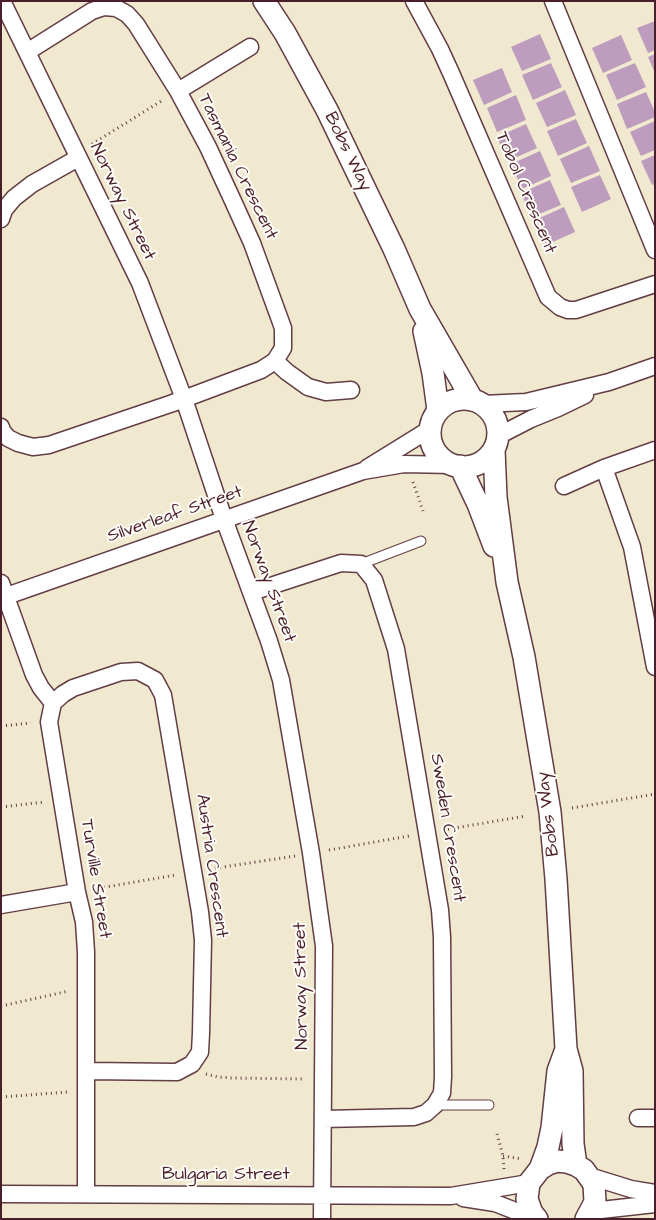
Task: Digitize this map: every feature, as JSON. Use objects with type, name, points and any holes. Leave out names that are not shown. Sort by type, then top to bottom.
[{"type":"street","name":"Norway Street","points":[[2,1],[27,52],[82,153],[140,283],[184,399],[281,680],[322,920],[324,946],[322,1219]]},
{"type":"street","name":"Bobs Way","points":[[264,1],[285,33],[327,110],[386,232],[420,309],[477,402]]},
{"type":"street","name":"Tobol Crescent","points":[[414,1],[444,57],[548,297],[560,307],[576,310],[655,284]]},
{"type":"street","points":[[556,2],[655,250]]},
{"type":"street","name":"Tasmania Crescent","points":[[27,52],[92,11],[116,8],[127,14],[136,24],[174,93],[208,147],[255,252],[283,328],[283,348],[275,362]]},
{"type":"street","points":[[174,93],[250,47]]},
{"type":"street","points":[[1,219],[4,210],[14,198],[32,184],[82,153]]},
{"type":"street","name":"Bobs Way","points":[[420,309],[433,373],[434,420]]},
{"type":"street","points":[[2,432],[8,438],[18,443],[33,447],[49,445],[184,399],[261,370],[275,362],[308,387],[326,392],[351,390]]},
{"type":"street","points":[[363,470],[434,420],[448,403],[460,399],[477,402],[526,402],[609,382],[655,366]]},
{"type":"street","points":[[363,470],[404,464],[473,466],[485,460],[496,443],[531,419],[558,408],[609,382]]},
{"type":"street","points":[[477,402],[490,410],[495,418],[496,443]]},
{"type":"street","points":[[434,420],[433,447],[445,461],[457,466]]},
{"type":"street","name":"Bobs Way","points":[[496,443],[496,497],[507,582],[524,657],[550,812],[566,1048],[572,1071],[573,1144],[583,1170],[594,1184],[595,1202],[589,1215]]},
{"type":"street","points":[[564,486],[604,468],[655,450]]},
{"type":"street","name":"Bobs Way","points":[[457,466],[478,504],[507,582]]},
{"type":"street","points":[[604,468],[632,547],[655,667]]},
{"type":"street","name":"Silverleaf Street","points":[[3,592],[224,519],[363,470]]},
{"type":"street","points":[[252,592],[342,563],[361,564]]},
{"type":"street","name":"Sweden Crescent","points":[[361,564],[374,580],[396,649],[440,910],[442,937],[443,1077],[442,1093],[436,1105]]},
{"type":"street","points":[[3,592],[34,675],[41,688],[53,703]]},
{"type":"street","name":"Austria Crescent","points":[[53,703],[73,688],[121,672],[138,671],[156,680],[163,695],[200,912],[203,940],[200,1052],[192,1064]]},
{"type":"street","name":"Turville Street","points":[[53,703],[49,722],[63,800],[83,891],[86,952],[86,1194]]},
{"type":"street","points":[[1,905],[83,891]]},
{"type":"street","name":"Bobs Way","points":[[532,1171],[548,1148],[558,1071],[566,1048]]},
{"type":"street","points":[[86,1071],[177,1072],[192,1064]]},
{"type":"street","points":[[323,1119],[414,1117],[426,1113],[436,1105]]},
{"type":"street","points":[[638,1118],[655,1118]]},
{"type":"street","points":[[537,1219],[532,1213],[527,1199],[532,1171],[557,1161],[567,1162],[631,1189],[655,1193]]},
{"type":"street","name":"Bulgaria Street","points":[[451,1196],[532,1171]]},
{"type":"street","name":"Bulgaria Street","points":[[1,1194],[451,1196],[495,1203],[537,1219]]},
{"type":"street","points":[[589,1215],[655,1204]]},
{"type":"lane","points":[[361,564],[421,542]]},
{"type":"lane","points":[[436,1105],[489,1105]]},
{"type":"path","points":[[82,153],[174,93]]},
{"type":"path","points":[[413,480],[423,511]]},
{"type":"path","points":[[1,726],[49,722]]},
{"type":"path","points":[[572,808],[655,794]]},
{"type":"path","points":[[1,807],[63,800]]},
{"type":"path","points":[[437,831],[526,816]]},
{"type":"path","points":[[321,851],[411,835]]},
{"type":"path","points":[[203,871],[301,855]]},
{"type":"path","points":[[83,891],[184,874]]},
{"type":"path","points":[[1,1006],[86,987]]},
{"type":"path","points":[[192,1064],[202,1073],[218,1077],[323,1079]]},
{"type":"path","points":[[1,1097],[86,1091]]},
{"type":"path","points":[[497,1134],[503,1156],[505,1178]]},
{"type":"path","points":[[503,1156],[532,1171]]},
{"type":"building","points":[[655,21],[655,50],[648,53],[637,28]]},
{"type":"building","points":[[540,34],[551,59],[522,71],[511,47]]},
{"type":"building","points":[[621,35],[632,60],[603,73],[592,48]]},
{"type":"building","points":[[655,54],[655,73],[648,57]]},
{"type":"building","points":[[551,63],[562,87],[533,100],[522,75]]},
{"type":"building","points":[[635,63],[646,87],[617,100],[606,75]]},
{"type":"building","points":[[502,68],[512,92],[484,105],[473,80]]},
{"type":"building","points":[[565,90],[576,115],[547,127],[536,103]]},
{"type":"building","points":[[646,92],[655,112],[655,117],[627,129],[617,104]]},
{"type":"building","points":[[516,95],[526,120],[497,132],[487,108]]},
{"type":"building","points":[[576,119],[587,143],[558,156],[547,131]]},
{"type":"building","points":[[655,121],[655,150],[641,156],[630,132]]},
{"type":"building","points":[[526,124],[537,148],[508,161],[497,137]]},
{"type":"building","points":[[589,146],[600,171],[571,183],[560,159]]},
{"type":"building","points":[[540,151],[551,176],[522,189],[511,164]]},
{"type":"building","points":[[655,155],[655,184],[652,185],[641,161]]},
{"type":"building","points":[[600,175],[611,199],[582,212],[571,187]]},
{"type":"building","points":[[550,180],[561,205],[532,217],[521,193]]},
{"type":"building","points":[[564,207],[575,232],[546,245],[535,220]]}]
